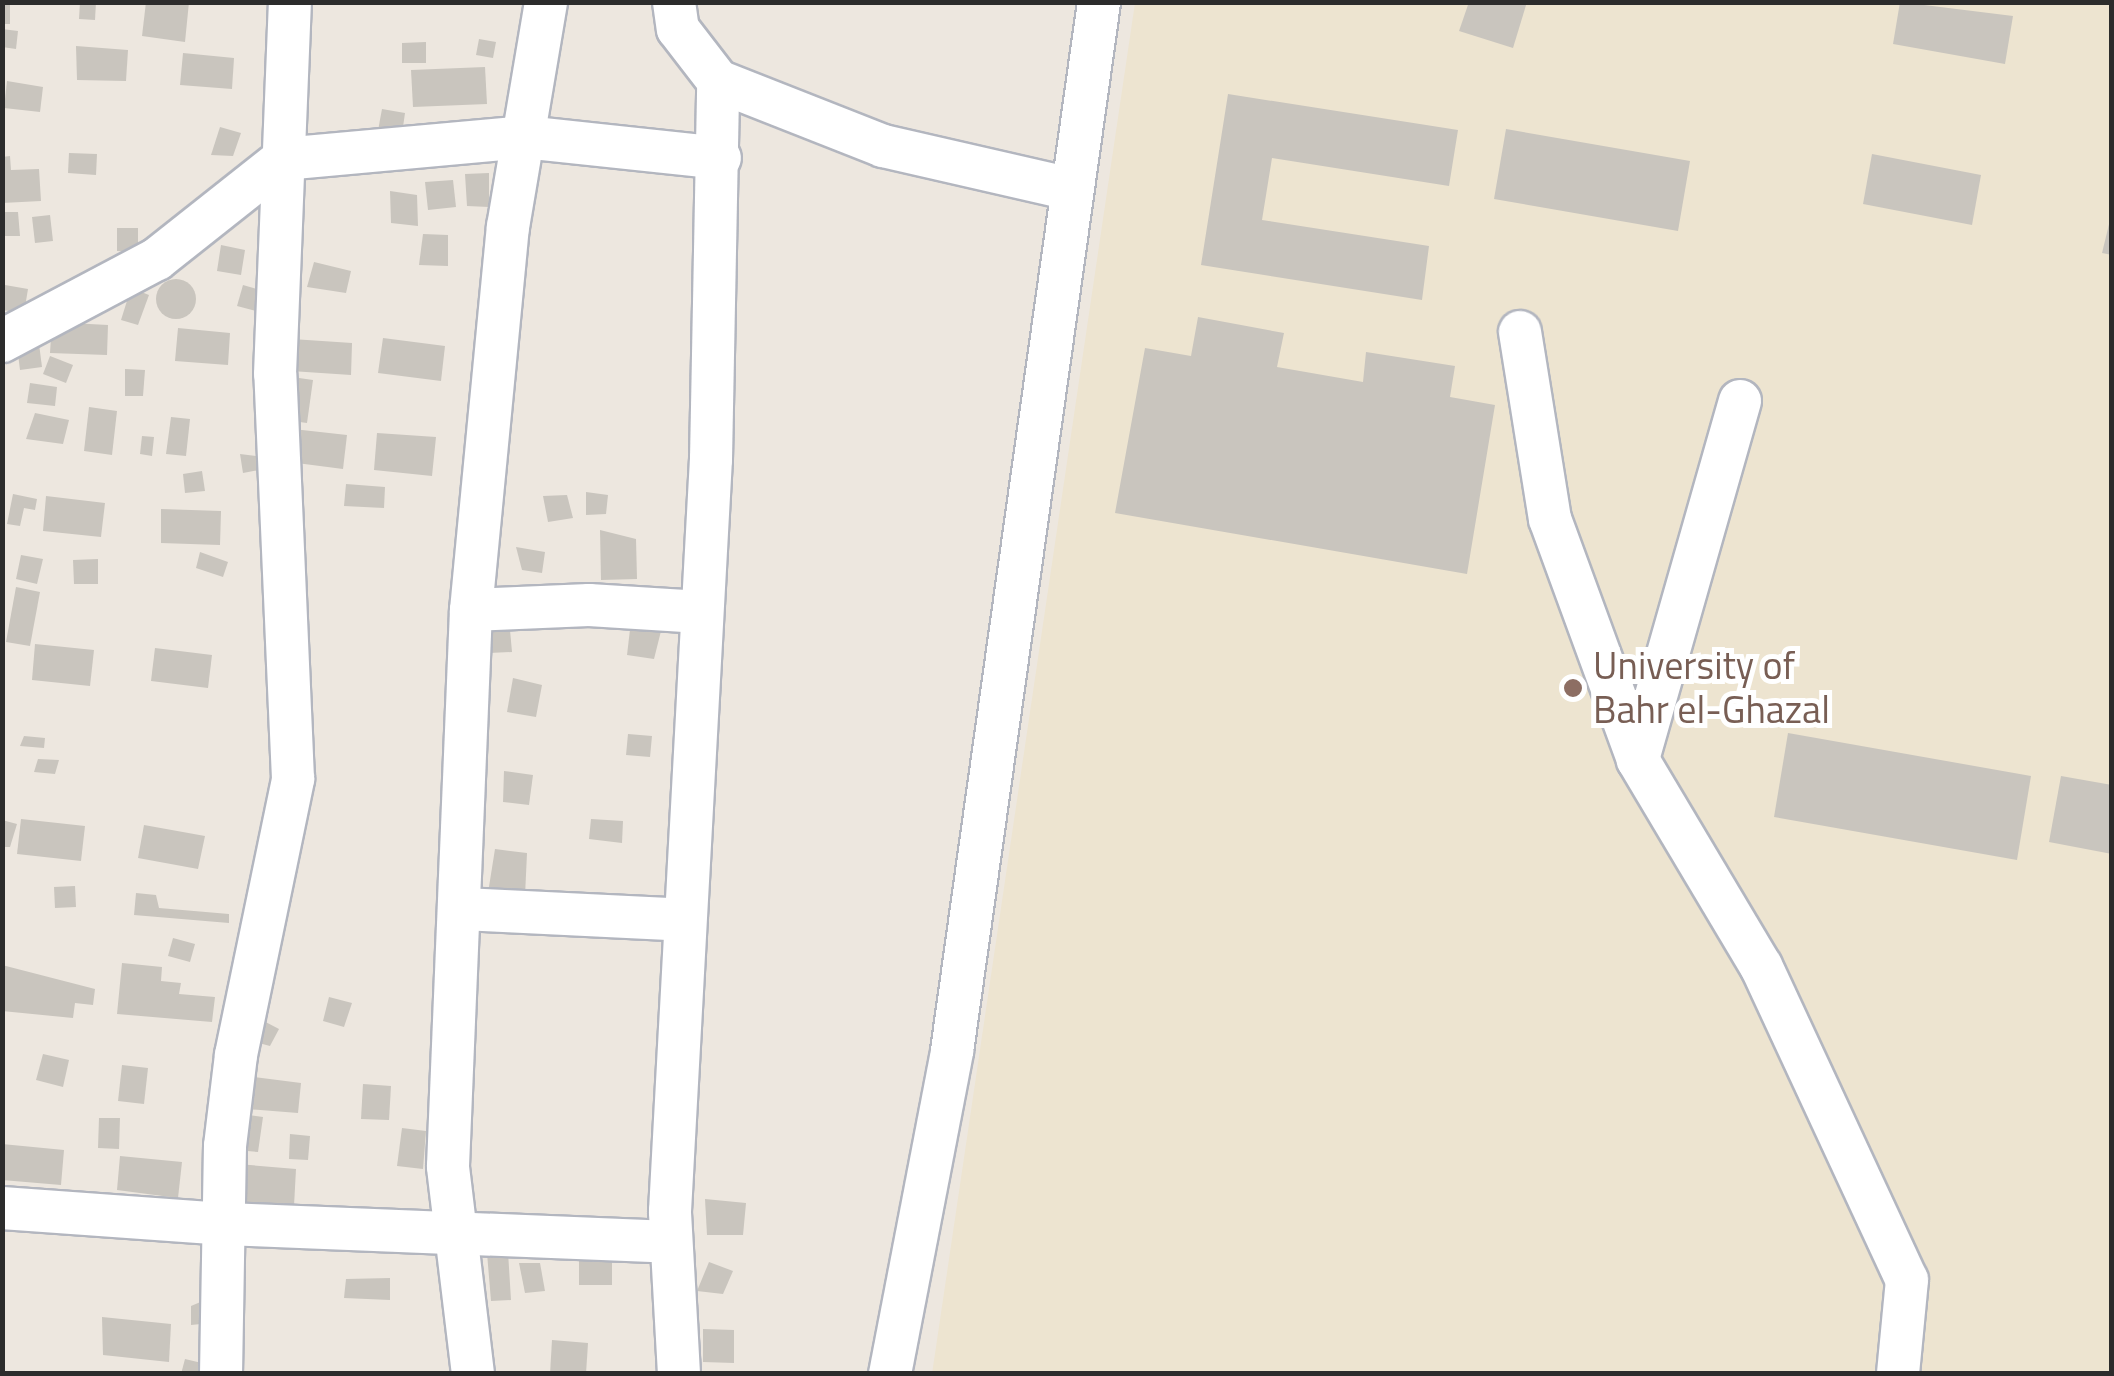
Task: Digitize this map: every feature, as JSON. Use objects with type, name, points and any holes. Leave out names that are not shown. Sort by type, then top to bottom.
[{"type":"street","points":[[221,1374],[225,1146],[236,1055],[293,780],[275,374],[290,2]]},
{"type":"street","points":[[474,1374],[454,1235],[451,1047],[463,909],[471,610],[508,227],[546,2]]},
{"type":"street","points":[[674,2],[678,29],[718,81],[883,146],[1072,189]]},
{"type":"street","points":[[890,1374],[952,1051],[1099,2]]},
{"type":"street","points":[[679,1374],[671,1242],[720,158],[718,81]]},
{"type":"street","points":[[2,342],[157,260],[283,159],[524,137],[720,158]]},
{"type":"street","points":[[1520,332],[1550,519],[1638,760],[1762,966],[1907,1280],[1898,1374]]},
{"type":"street","points":[[1638,760],[1740,401]]},
{"type":"street","points":[[471,610],[589,605],[701,612]]},
{"type":"street","points":[[463,909],[684,920]]},
{"type":"street","points":[[2,1208],[226,1224],[671,1242]]},
{"type":"shaded area","name":"University of Bahr el-Ghazal","points":[[1135,3],[2111,3],[2111,1373],[932,1374]]},
{"type":"building","points":[[2,2],[10,2],[10,24],[2,24]]},
{"type":"building","points":[[80,2],[96,2],[95,20],[79,19]]},
{"type":"building","points":[[146,2],[189,2],[185,42],[142,36]]},
{"type":"building","points":[[1469,2],[1527,2],[1513,48],[1459,31]]},
{"type":"building","points":[[1900,2],[2013,16],[2005,64],[1893,44]]},
{"type":"building","points":[[2,29],[18,31],[16,49],[2,47]]},
{"type":"building","points":[[479,39],[496,42],[493,58],[476,55]]},
{"type":"building","points":[[426,42],[426,63],[402,63],[402,43]]},
{"type":"building","points":[[76,46],[128,50],[126,81],[77,80]]},
{"type":"building","points":[[183,53],[234,58],[232,89],[180,85]]},
{"type":"building","points":[[485,67],[487,104],[413,107],[411,70]]},
{"type":"building","points":[[7,81],[43,87],[40,112],[4,108]]},
{"type":"building","points":[[1228,94],[1458,130],[1449,186],[1272,158],[1262,220],[1429,246],[1422,300],[1201,265]]},
{"type":"building","points":[[382,109],[405,113],[401,141],[377,136]]},
{"type":"building","points":[[220,127],[241,133],[233,156],[211,155]]},
{"type":"building","points":[[1506,129],[1690,161],[1678,231],[1494,199]]},
{"type":"building","points":[[69,153],[97,154],[96,175],[68,173]]},
{"type":"building","points":[[1872,154],[1981,175],[1972,225],[1863,204]]},
{"type":"building","points":[[10,156],[11,170],[39,169],[41,201],[2,203],[2,157]]},
{"type":"building","points":[[489,173],[489,207],[467,206],[465,174]]},
{"type":"building","points":[[453,180],[456,207],[428,210],[425,182]]},
{"type":"building","points":[[390,191],[417,195],[418,226],[391,223]]},
{"type":"building","points":[[2,212],[18,212],[20,236],[2,236]]},
{"type":"building","points":[[2112,212],[2112,255],[2102,253]]},
{"type":"building","points":[[50,215],[53,241],[35,243],[32,217]]},
{"type":"building","points":[[117,228],[138,228],[138,252],[117,251]]},
{"type":"building","points":[[423,234],[448,235],[448,266],[419,265]]},
{"type":"building","points":[[221,245],[245,250],[241,275],[217,271]]},
{"type":"building","points":[[314,262],[351,271],[346,293],[307,287]]},
{"type":"building","points":[[176,279],[190,285],[196,299],[190,313],[176,319],[162,313],[156,299],[162,285]]},
{"type":"building","points":[[5,285],[28,289],[24,313],[2,310]]},
{"type":"building","points":[[243,285],[268,292],[263,313],[237,306]]},
{"type":"building","points":[[131,288],[149,295],[138,325],[121,320]]},
{"type":"building","points":[[1198,317],[1284,333],[1277,367],[1363,382],[1366,352],[1455,366],[1450,397],[1495,405],[1467,574],[1115,513],[1145,348],[1191,356]]},
{"type":"building","points":[[52,322],[108,325],[107,355],[50,353]]},
{"type":"building","points":[[178,328],[230,333],[228,365],[175,361]]},
{"type":"building","points":[[383,338],[445,346],[441,381],[378,373]]},
{"type":"building","points":[[292,339],[352,343],[351,375],[291,371]]},
{"type":"building","points":[[39,344],[42,367],[20,370],[17,346]]},
{"type":"building","points":[[50,356],[73,365],[66,383],[43,374]]},
{"type":"building","points":[[125,369],[145,370],[143,396],[125,396]]},
{"type":"building","points":[[292,377],[313,380],[307,423],[285,420]]},
{"type":"building","points":[[30,383],[57,387],[55,406],[27,403]]},
{"type":"building","points":[[89,407],[117,411],[112,455],[84,451]]},
{"type":"building","points":[[35,413],[69,420],[63,444],[26,439]]},
{"type":"building","points":[[171,417],[190,419],[186,456],[166,454]]},
{"type":"building","points":[[293,429],[347,435],[343,469],[289,462]]},
{"type":"building","points":[[377,433],[436,437],[432,476],[374,470]]},
{"type":"building","points":[[142,436],[154,437],[152,456],[140,454]]},
{"type":"building","points":[[240,454],[256,456],[259,470],[243,473]]},
{"type":"building","points":[[202,471],[205,491],[185,493],[183,474]]},
{"type":"building","points":[[346,484],[385,487],[384,508],[344,506]]},
{"type":"building","points":[[586,492],[608,495],[606,514],[586,515]]},
{"type":"building","points":[[13,494],[37,499],[35,510],[24,508],[20,526],[7,524]]},
{"type":"building","points":[[567,495],[573,518],[548,522],[543,496]]},
{"type":"building","points":[[46,496],[105,503],[101,537],[43,531]]},
{"type":"building","points":[[161,509],[221,511],[220,545],[161,543]]},
{"type":"building","points":[[600,530],[636,539],[637,579],[601,580]]},
{"type":"building","points":[[516,547],[545,552],[542,573],[522,570]]},
{"type":"building","points":[[200,552],[228,562],[223,577],[196,568]]},
{"type":"building","points":[[21,555],[43,559],[37,584],[16,579]]},
{"type":"building","points":[[98,559],[98,584],[74,584],[73,560]]},
{"type":"building","points":[[16,587],[40,592],[30,646],[6,642]]},
{"type":"building","points":[[631,621],[662,627],[654,659],[627,655]]},
{"type":"building","points":[[510,630],[512,652],[489,653],[488,632]]},
{"type":"building","points":[[35,644],[94,650],[90,686],[32,680]]},
{"type":"building","points":[[155,648],[212,655],[208,688],[151,681]]},
{"type":"building","points":[[513,678],[542,685],[536,717],[507,712]]},
{"type":"building","points":[[1788,733],[2031,776],[2017,860],[1774,817]]},
{"type":"building","points":[[628,734],[652,736],[650,757],[626,755]]},
{"type":"building","points":[[24,736],[45,738],[44,748],[20,746]]},
{"type":"building","points":[[38,759],[59,760],[55,774],[34,772]]},
{"type":"building","points":[[504,771],[533,775],[529,805],[503,802]]},
{"type":"building","points":[[2061,776],[2112,785],[2112,854],[2049,842]]},
{"type":"building","points":[[21,819],[85,826],[81,861],[17,854]]},
{"type":"building","points":[[591,819],[623,821],[622,843],[589,839]]},
{"type":"building","points":[[2,820],[17,824],[10,847],[2,847]]},
{"type":"building","points":[[144,825],[205,836],[198,869],[138,858]]},
{"type":"building","points":[[495,849],[527,853],[525,896],[488,893]]},
{"type":"building","points":[[75,886],[76,907],[55,908],[54,887]]},
{"type":"building","points":[[136,893],[156,895],[159,908],[229,914],[229,923],[134,915]]},
{"type":"building","points":[[173,938],[195,944],[190,962],[168,956]]},
{"type":"building","points":[[122,963],[162,967],[161,981],[181,983],[179,994],[215,997],[212,1022],[117,1014]]},
{"type":"building","points":[[2,965],[95,989],[93,1005],[75,1003],[73,1018],[2,1011]]},
{"type":"building","points":[[329,997],[352,1003],[344,1027],[323,1021]]},
{"type":"building","points":[[256,1017],[279,1029],[270,1046],[248,1040]]},
{"type":"building","points":[[43,1054],[69,1060],[63,1087],[36,1080]]},
{"type":"building","points":[[122,1065],[148,1068],[144,1104],[118,1101]]},
{"type":"building","points":[[246,1076],[301,1083],[298,1113],[246,1109]]},
{"type":"building","points":[[363,1084],[391,1086],[389,1120],[361,1119]]},
{"type":"building","points":[[241,1114],[263,1117],[258,1152],[236,1150]]},
{"type":"building","points":[[99,1118],[120,1118],[119,1149],[98,1148]]},
{"type":"building","points":[[402,1128],[426,1131],[423,1169],[397,1166]]},
{"type":"building","points":[[290,1134],[310,1136],[308,1160],[289,1159]]},
{"type":"building","points":[[2,1144],[64,1150],[61,1185],[2,1180]]},
{"type":"building","points":[[120,1156],[182,1162],[178,1198],[117,1190]]},
{"type":"building","points":[[238,1164],[296,1169],[294,1206],[240,1205]]},
{"type":"building","points":[[705,1199],[746,1203],[743,1235],[707,1235]]},
{"type":"building","points":[[579,1250],[612,1251],[612,1285],[579,1285]]},
{"type":"building","points":[[508,1252],[511,1300],[491,1301],[487,1253]]},
{"type":"building","points":[[709,1262],[733,1271],[723,1294],[697,1291]]},
{"type":"building","points":[[519,1263],[540,1263],[545,1291],[525,1293]]},
{"type":"building","points":[[390,1278],[390,1300],[344,1298],[346,1279]]},
{"type":"building","points":[[210,1298],[211,1323],[191,1325],[191,1306]]},
{"type":"building","points":[[102,1317],[171,1324],[169,1362],[103,1355]]},
{"type":"building","points":[[703,1329],[734,1330],[734,1363],[703,1362]]},
{"type":"building","points":[[552,1340],[588,1343],[586,1374],[550,1374]]},
{"type":"building","points":[[185,1359],[206,1364],[203,1374],[181,1374]]},
{"type":"place","name":"University of Bahr el-Ghazal","points":[[1573,688]]}]
